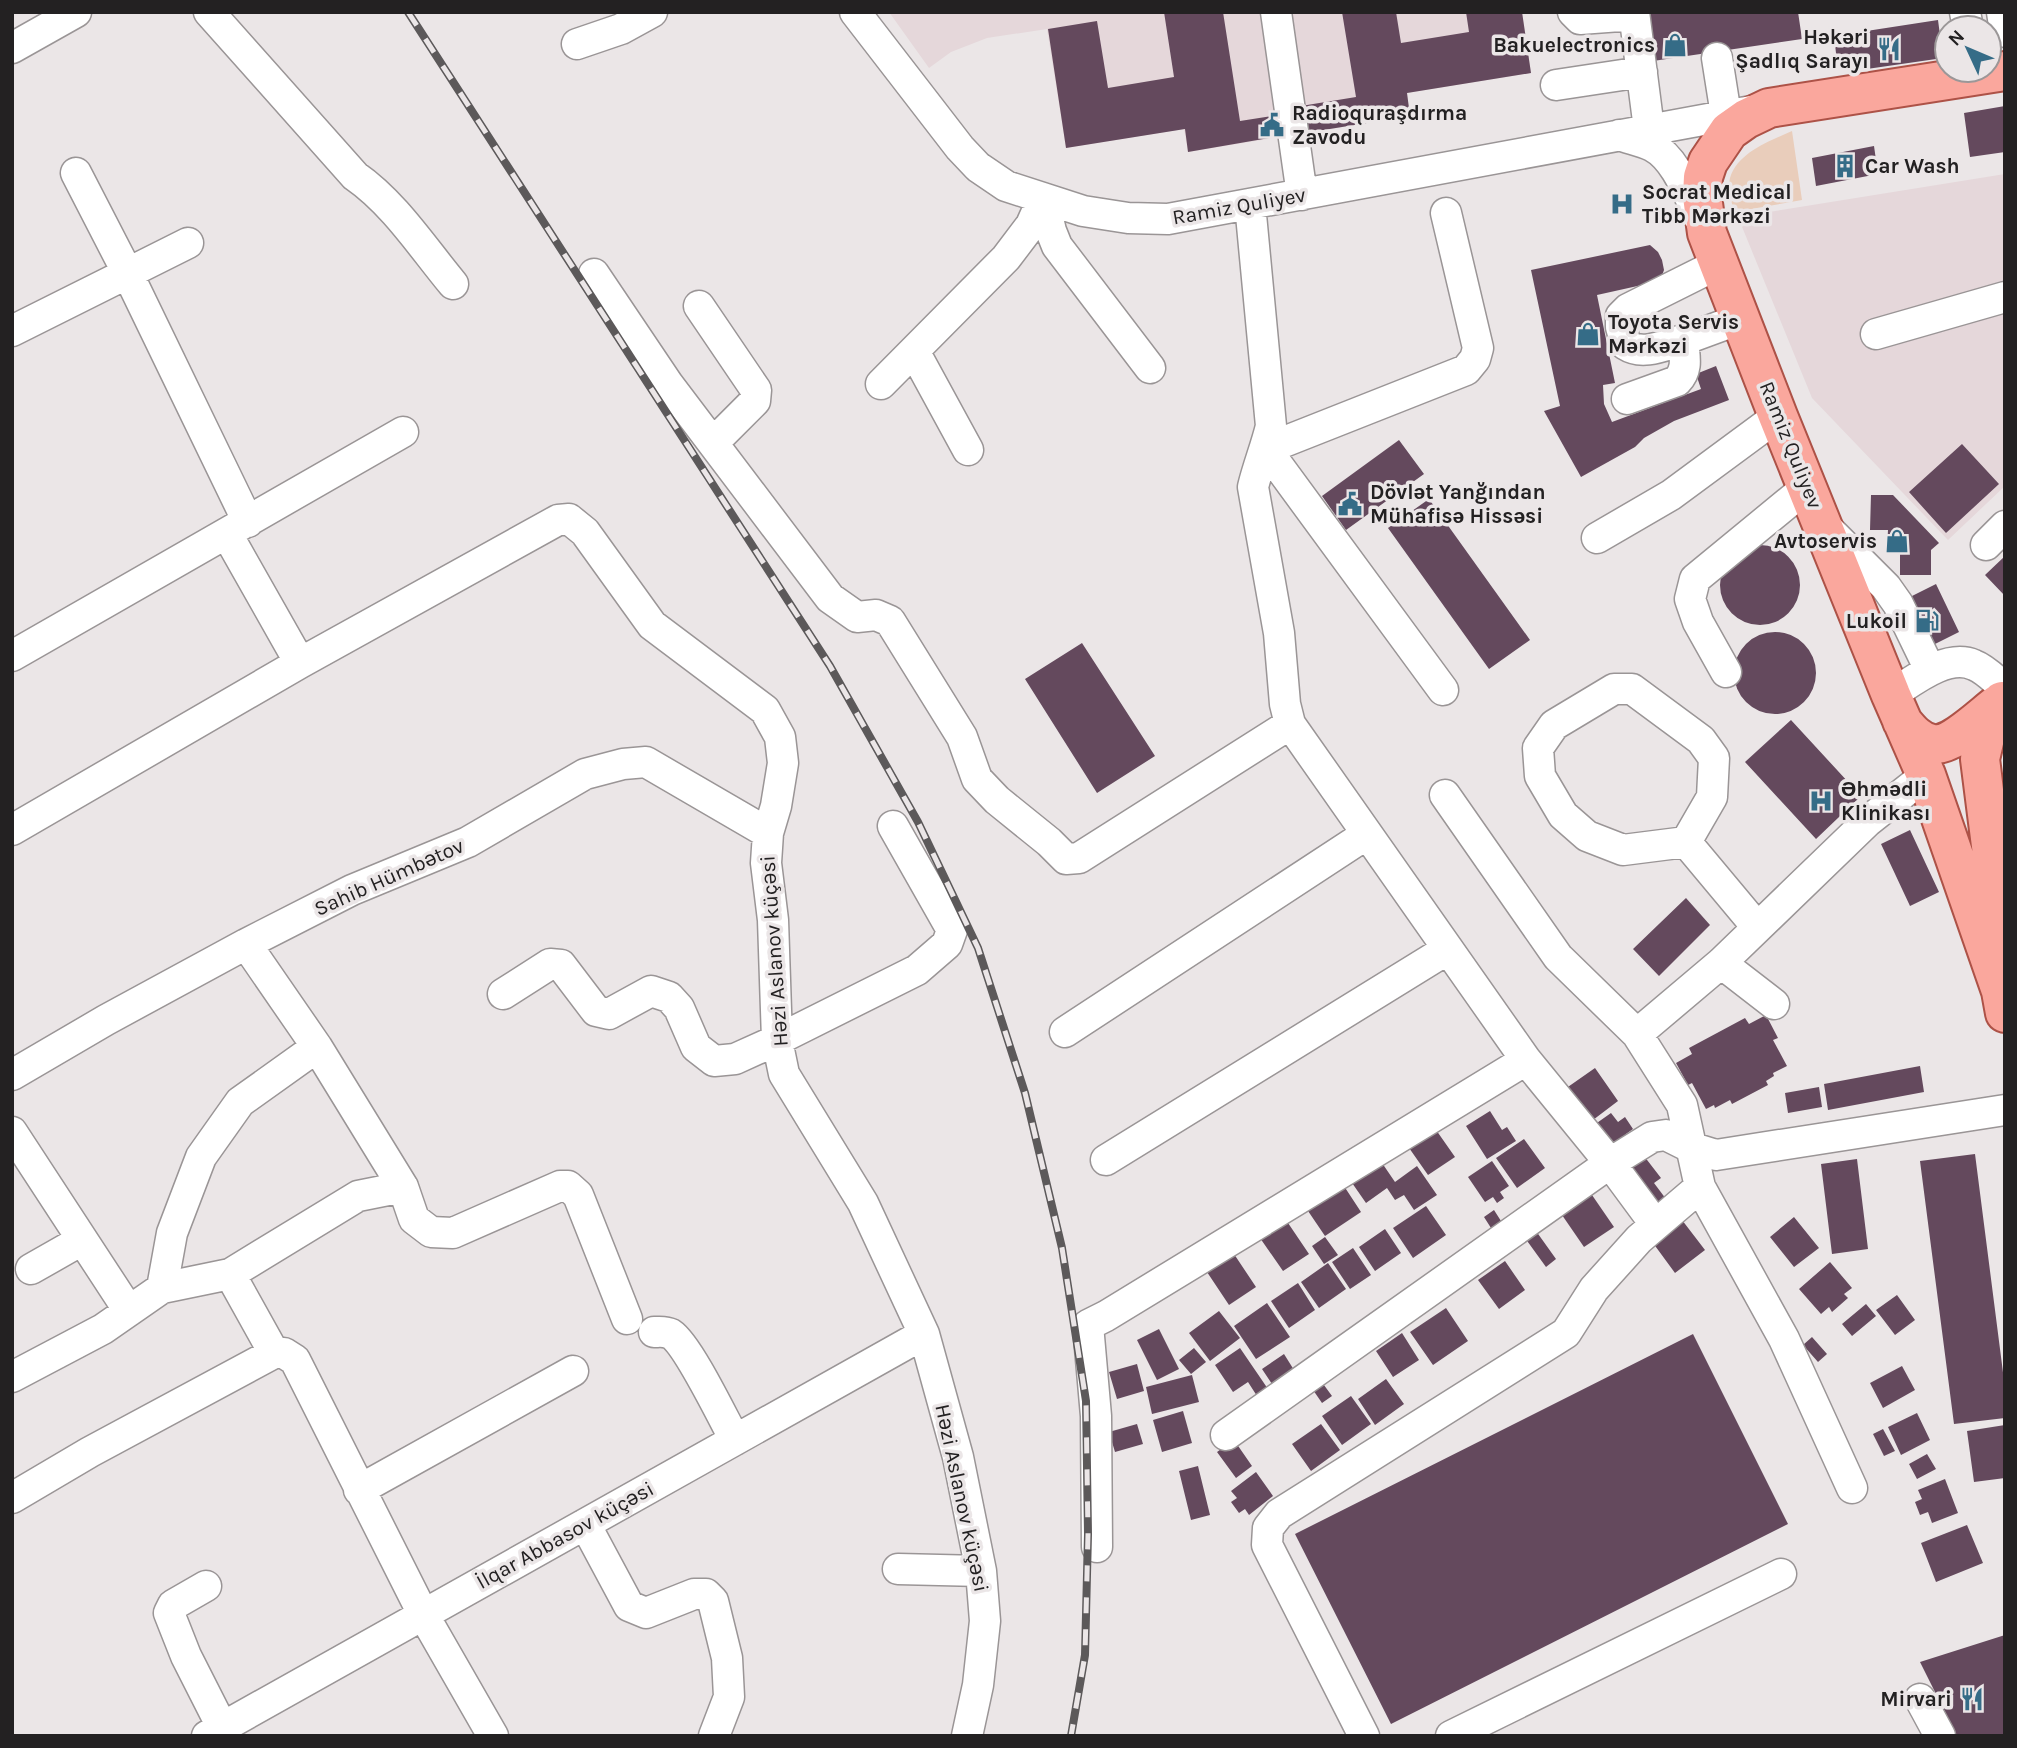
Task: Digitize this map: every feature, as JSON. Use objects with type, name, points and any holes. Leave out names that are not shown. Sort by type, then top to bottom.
[{"type":"main road","name":"Ramiz Quliyev","points":[[1933,81],[1769,108],[1746,119],[1728,131],[1708,162],[1703,177],[1702,196],[1712,248],[1896,708],[1926,775],[2003,998]]},
{"type":"main road","points":[[1896,708],[1914,735],[1934,745],[1957,736],[2004,696]]},
{"type":"main road","points":[[1926,775],[2004,696]]},
{"type":"main road","points":[[2003,998],[2000,884],[1980,760],[1988,725],[2004,696]]},
{"type":"street","points":[[12,48],[76,12]]},
{"type":"street","points":[[209,12],[348,169],[366,183],[393,212],[453,284]]},
{"type":"street","points":[[577,44],[621,29],[652,12]]},
{"type":"street","name":"Ramiz Quliyev","points":[[855,12],[960,148],[978,167],[1006,186],[1083,211],[1128,218],[1168,219],[1769,108]]},
{"type":"street","points":[[1276,12],[1302,195]]},
{"type":"street","points":[[1573,12],[1580,19],[1634,14],[1649,129]]},
{"type":"street","points":[[2001,12],[2005,32]]},
{"type":"street","points":[[1717,58],[1726,115]]},
{"type":"street","points":[[1556,85],[1642,72]]},
{"type":"street","points":[[1619,135],[1651,145],[1667,158],[1678,175],[1712,248],[1621,316],[1626,345],[1643,351],[1683,340],[1740,318]]},
{"type":"street","points":[[12,830],[300,663],[238,528],[128,272],[76,173]]},
{"type":"street","points":[[881,384],[1006,258],[1031,225],[1043,198]]},
{"type":"street","points":[[1043,198],[1058,246],[1150,368]]},
{"type":"street","points":[[1250,204],[1271,426],[1253,487],[1279,633],[1285,704],[1290,724],[1526,1060],[1610,1163],[1655,1224]]},
{"type":"street","points":[[1266,449],[1466,370],[1475,359],[1478,348],[1446,213]]},
{"type":"street","points":[[12,331],[188,243]]},
{"type":"street","points":[[594,274],[668,384],[831,598],[858,617],[876,615],[890,621],[962,737],[977,779],[997,800],[1066,859],[1079,858],[1290,724]]},
{"type":"street","points":[[1876,334],[2005,297]]},
{"type":"street","points":[[699,306],[756,390],[755,401],[713,443]]},
{"type":"street","points":[[1627,399],[1677,380],[1683,375],[1683,340]]},
{"type":"street","points":[[914,351],[968,450]]},
{"type":"street","points":[[1597,538],[1671,495],[1778,416]]},
{"type":"street","points":[[12,656],[403,432]]},
{"type":"street","points":[[1266,449],[1443,690]]},
{"type":"street","points":[[1726,671],[1698,622],[1690,599],[1695,579],[1807,487]]},
{"type":"street","name":"Həzi Aslanov küçəsi","points":[[300,663],[558,520],[569,519],[585,532],[652,625],[765,710],[780,737],[783,763],[776,806],[768,833],[766,863],[773,920],[776,1040],[784,1074],[863,1203],[924,1334],[958,1457],[981,1571],[985,1621],[978,1685],[967,1736]]},
{"type":"street","points":[[1822,524],[1886,587],[1898,604],[1930,670]]},
{"type":"street","points":[[1896,708],[1930,670],[1960,661],[1976,665],[2004,696]]},
{"type":"street","points":[[1614,689],[1632,689],[1700,740],[1714,758],[1712,797],[1686,842],[1623,850],[1587,836],[1563,815],[1540,776],[1538,748],[1554,725],[1614,689]]},
{"type":"street","name":"Sahib Hümbətov","points":[[12,1075],[246,944],[352,890],[468,842],[585,774],[623,764],[646,762],[768,833]]},
{"type":"street","points":[[1637,1034],[1721,963],[1868,821],[1926,775]]},
{"type":"street","points":[[1445,795],[1558,957],[1637,1034],[1682,1105],[1699,1187],[1784,1339],[1852,1488]]},
{"type":"street","points":[[503,994],[550,964],[561,965],[596,1011],[609,1014],[652,991],[669,997],[679,1007],[696,1047],[715,1061],[735,1059],[917,970],[947,944],[953,930],[893,826]]},
{"type":"street","points":[[1065,1032],[1367,834]]},
{"type":"street","points":[[1686,842],[1757,927]]},
{"type":"street","points":[[246,944],[317,1048],[402,1187],[414,1219],[431,1232],[453,1233],[560,1186],[568,1186],[578,1195],[626,1319]]},
{"type":"street","points":[[1106,1160],[1448,949]]},
{"type":"street","points":[[1721,963],[1774,1004]]},
{"type":"street","points":[[162,1288],[172,1233],[201,1157],[240,1102],[317,1048]]},
{"type":"street","points":[[1097,1548],[1096,1416],[1088,1325],[1526,1060]]},
{"type":"street","points":[[1226,1435],[1610,1163],[1652,1137],[1666,1135],[1690,1147],[1716,1155],[2005,1110]]},
{"type":"street","points":[[12,1132],[129,1311]]},
{"type":"street","points":[[12,1377],[103,1329],[162,1288],[230,1274],[358,1196],[402,1187]]},
{"type":"street","points":[[1364,1736],[1267,1545],[1268,1528],[1279,1514],[1566,1333],[1594,1289],[1655,1224],[1699,1187]]},
{"type":"street","points":[[31,1269],[82,1240]]},
{"type":"street","points":[[230,1274],[274,1353]]},
{"type":"street","points":[[654,1332],[670,1334],[685,1349],[735,1440]]},
{"type":"street","name":"İlqar Abbasov küçəsi","points":[[214,1731],[924,1334]]},
{"type":"street","points":[[12,1498],[90,1452],[274,1353],[284,1353],[295,1360],[423,1615],[493,1736]]},
{"type":"street","points":[[359,1490],[573,1371]]},
{"type":"street","points":[[585,1524],[629,1606],[646,1613],[694,1594],[706,1594],[713,1601],[727,1658],[729,1696],[714,1736]]},
{"type":"street","points":[[898,1569],[981,1571]]},
{"type":"street","points":[[1451,1736],[1782,1574]]},
{"type":"street","points":[[206,1586],[173,1605],[169,1613],[214,1731]]},
{"type":"street","points":[[1920,1699],[1940,1736]]},
{"type":"shaded area","points":[[889,12],[1522,12],[1531,73],[1407,93],[1410,116],[1188,152],[1184,129],[1066,148],[1047,29],[987,38],[951,52],[929,68]]},
{"type":"shaded area","points":[[1792,131],[1802,200],[1734,212],[1729,187],[1734,169],[1756,148]]},
{"type":"shaded area","points":[[2005,174],[2005,486],[1948,540],[1812,398],[1738,217]]},
{"type":"building","points":[[1164,12],[1223,12],[1240,121],[1284,114],[1287,135],[1188,152],[1185,129],[1066,148],[1048,29],[1097,21],[1108,88],[1174,77]]},
{"type":"building","points":[[1342,12],[1396,12],[1401,43],[1469,32],[1466,12],[1522,12],[1531,73],[1407,93],[1410,116],[1305,133],[1301,106],[1356,97]]},
{"type":"building","points":[[1646,12],[1798,12],[1802,39],[1653,61]]},
{"type":"building","points":[[1933,21],[1933,59],[1853,71],[1844,68],[1836,53],[1834,36]]},
{"type":"building","points":[[2005,106],[2005,152],[1970,157],[1964,113]]},
{"type":"building","name":"Car Wash","points":[[1874,146],[1878,174],[1816,186],[1812,158]]},
{"type":"building","points":[[1650,245],[1662,260],[1664,270],[1660,281],[1597,295],[1615,383],[1603,385],[1604,404],[1612,422],[1701,389],[1696,374],[1716,366],[1729,400],[1674,421],[1644,438],[1635,447],[1581,477],[1544,411],[1560,406],[1531,270]]},
{"type":"building","points":[[1399,440],[1424,474],[1346,530],[1322,496]]},
{"type":"building","points":[[1962,444],[1999,484],[1946,533],[1909,492]]},
{"type":"building","points":[[1871,495],[1893,495],[1939,543],[1931,550],[1931,575],[1900,575],[1900,550],[1887,550],[1888,530],[1870,530]]},
{"type":"building","points":[[1429,499],[1530,640],[1489,669],[1388,528]]},
{"type":"building","points":[[1760,545],[1775,548],[1788,557],[1797,570],[1800,585],[1797,600],[1788,613],[1775,622],[1760,625],[1745,622],[1732,613],[1723,600],[1720,585],[1723,570],[1732,557],[1745,548]]},
{"type":"building","points":[[2005,556],[2005,596],[1985,575]]},
{"type":"building","points":[[1936,584],[1959,632],[1929,647],[1906,599]]},
{"type":"building","points":[[1775,632],[1791,635],[1804,644],[1813,657],[1816,673],[1813,689],[1804,702],[1791,711],[1775,714],[1759,711],[1746,702],[1737,689],[1734,673],[1737,657],[1746,644],[1759,635]]},
{"type":"building","points":[[1082,643],[1155,756],[1097,793],[1025,679]]},
{"type":"building","points":[[1791,720],[1861,796],[1816,839],[1745,762]]},
{"type":"building","points":[[1910,830],[1939,892],[1910,906],[1881,844]]},
{"type":"building","points":[[1686,898],[1710,925],[1659,976],[1633,949]]},
{"type":"building","points":[[1766,1015],[1778,1038],[1773,1040],[1787,1066],[1773,1073],[1774,1076],[1766,1081],[1768,1085],[1732,1104],[1730,1100],[1715,1108],[1714,1105],[1706,1109],[1692,1083],[1688,1085],[1676,1063],[1692,1054],[1689,1048],[1745,1018],[1749,1024]]},
{"type":"building","points":[[1920,1066],[1924,1092],[1828,1110],[1824,1084]]},
{"type":"building","points":[[1595,1068],[1618,1101],[1589,1123],[1565,1089]]},
{"type":"building","points":[[1819,1087],[1822,1107],[1788,1113],[1785,1093]]},
{"type":"building","points":[[1490,1111],[1502,1130],[1507,1127],[1516,1141],[1487,1159],[1466,1126]]},
{"type":"building","points":[[1611,1113],[1618,1122],[1625,1117],[1633,1129],[1626,1134],[1629,1139],[1611,1151],[1594,1125]]},
{"type":"building","points":[[1434,1127],[1455,1157],[1428,1175],[1407,1145]]},
{"type":"building","points":[[1524,1139],[1545,1168],[1517,1188],[1496,1158]]},
{"type":"building","points":[[1975,1154],[2005,1388],[2005,1418],[1954,1424],[1920,1161]]},
{"type":"building","points":[[1644,1156],[1661,1178],[1654,1183],[1669,1203],[1655,1212],[1625,1170]]},
{"type":"building","points":[[1857,1159],[1868,1249],[1832,1254],[1821,1164]]},
{"type":"building","points":[[1380,1160],[1395,1182],[1417,1166],[1437,1195],[1414,1210],[1404,1195],[1395,1200],[1387,1188],[1366,1203],[1350,1180]]},
{"type":"building","points":[[1492,1161],[1509,1186],[1500,1192],[1504,1198],[1497,1203],[1493,1197],[1485,1202],[1468,1177]]},
{"type":"building","points":[[1342,1183],[1361,1212],[1325,1236],[1306,1208]]},
{"type":"building","points":[[1592,1195],[1614,1227],[1584,1247],[1562,1215]]},
{"type":"building","points":[[1426,1206],[1446,1235],[1413,1258],[1393,1228]]},
{"type":"building","points":[[1494,1210],[1501,1221],[1491,1228],[1484,1217]]},
{"type":"building","points":[[1794,1217],[1819,1248],[1794,1267],[1770,1237]]},
{"type":"building","points":[[1286,1220],[1309,1254],[1283,1271],[1260,1238]]},
{"type":"building","points":[[1682,1220],[1705,1250],[1675,1273],[1653,1243]]},
{"type":"building","points":[[1385,1229],[1401,1253],[1375,1271],[1359,1247]]},
{"type":"building","points":[[1536,1231],[1556,1259],[1546,1267],[1525,1238]]},
{"type":"building","points":[[1325,1237],[1338,1255],[1324,1264],[1312,1246]]},
{"type":"building","points":[[1353,1248],[1371,1275],[1350,1289],[1332,1262]]},
{"type":"building","points":[[1234,1254],[1256,1287],[1229,1305],[1207,1272]]},
{"type":"building","points":[[1505,1261],[1525,1290],[1499,1309],[1478,1280]]},
{"type":"building","points":[[1830,1262],[1852,1288],[1844,1294],[1848,1298],[1832,1312],[1829,1307],[1821,1314],[1799,1289]]},
{"type":"building","points":[[1328,1263],[1346,1289],[1319,1308],[1301,1282]]},
{"type":"building","points":[[1298,1283],[1315,1310],[1289,1328],[1271,1301]]},
{"type":"building","points":[[1897,1295],[1915,1320],[1895,1335],[1876,1310]]},
{"type":"building","points":[[1267,1303],[1290,1337],[1256,1359],[1234,1326]]},
{"type":"building","points":[[1866,1304],[1876,1316],[1852,1336],[1842,1324]]},
{"type":"building","points":[[1446,1308],[1468,1341],[1433,1365],[1410,1332]]},
{"type":"building","points":[[1219,1311],[1240,1338],[1210,1361],[1189,1333]]},
{"type":"building","points":[[1159,1329],[1179,1369],[1157,1380],[1137,1340]]},
{"type":"building","points":[[1402,1333],[1419,1360],[1393,1377],[1376,1351]]},
{"type":"building","points":[[1693,1334],[1788,1524],[1391,1724],[1295,1534]]},
{"type":"building","points":[[1812,1337],[1827,1354],[1818,1362],[1803,1345]]},
{"type":"building","points":[[1194,1348],[1206,1362],[1191,1374],[1179,1360]]},
{"type":"building","points":[[1240,1348],[1268,1389],[1257,1396],[1248,1382],[1233,1392],[1215,1365]]},
{"type":"building","points":[[1284,1354],[1294,1370],[1272,1384],[1262,1369]]},
{"type":"building","points":[[1137,1364],[1144,1391],[1117,1399],[1109,1372]]},
{"type":"building","points":[[1902,1366],[1915,1390],[1883,1408],[1870,1383]]},
{"type":"building","points":[[1192,1375],[1199,1402],[1152,1414],[1146,1387]]},
{"type":"building","points":[[1386,1379],[1404,1404],[1375,1425],[1358,1399]]},
{"type":"building","points":[[1321,1381],[1332,1396],[1322,1403],[1311,1387]]},
{"type":"building","points":[[1351,1396],[1371,1424],[1342,1445],[1322,1416]]},
{"type":"building","points":[[1183,1411],[1192,1443],[1162,1452],[1153,1420]]},
{"type":"building","points":[[1917,1413],[1930,1440],[1901,1455],[1888,1427]]},
{"type":"building","points":[[1137,1424],[1143,1444],[1115,1452],[1109,1432]]},
{"type":"building","points":[[1321,1424],[1340,1450],[1311,1471],[1292,1444]]},
{"type":"building","points":[[2005,1425],[2005,1478],[1974,1482],[1967,1431]]},
{"type":"building","points":[[1883,1429],[1895,1451],[1884,1456],[1873,1434]]},
{"type":"building","points":[[1234,1440],[1252,1466],[1236,1478],[1217,1452]]},
{"type":"building","points":[[1927,1454],[1936,1469],[1917,1479],[1909,1464]]},
{"type":"building","points":[[1198,1466],[1210,1515],[1191,1520],[1179,1471]]},
{"type":"building","points":[[1256,1472],[1273,1496],[1249,1515],[1245,1509],[1239,1513],[1231,1502],[1237,1498],[1231,1491]]},
{"type":"building","points":[[1945,1479],[1958,1513],[1932,1523],[1928,1512],[1920,1515],[1915,1502],[1922,1499],[1918,1490]]},
{"type":"building","points":[[1967,1525],[1983,1563],[1936,1582],[1921,1543]]},
{"type":"building","name":"Mirvari","points":[[2005,1635],[2005,1736],[1957,1736],[1920,1662]]},
{"type":"railway","points":[[408,12],[830,666],[918,822],[978,948],[1025,1093],[1062,1248],[1086,1401],[1088,1534],[1085,1655],[1071,1736]]},
{"type":"place","name":"Bakuelectronics","points":[[1675,45]]},
{"type":"place","name":"Həkəri Şadlıq Sarayı","points":[[1889,49]]},
{"type":"place","name":"Radioquraşdırma Zavodu","points":[[1272,125]]},
{"type":"place","name":"Car Wash","points":[[1845,166]]},
{"type":"place","name":"Socrat Medical Tibb Mərkəzi","points":[[1622,204]]},
{"type":"place","name":"Toyota Servis Mərkəzi","points":[[1588,334]]},
{"type":"place","name":"Dövlət Yanğından Mühafisə Hissəsi","points":[[1350,504]]},
{"type":"place","name":"Avtoservis","points":[[1897,541]]},
{"type":"place","name":"Lukoil","points":[[1927,621]]},
{"type":"place","name":"Əhmədli Klinikası","points":[[1821,801]]},
{"type":"place","name":"Mirvari","points":[[1972,1699]]}]
